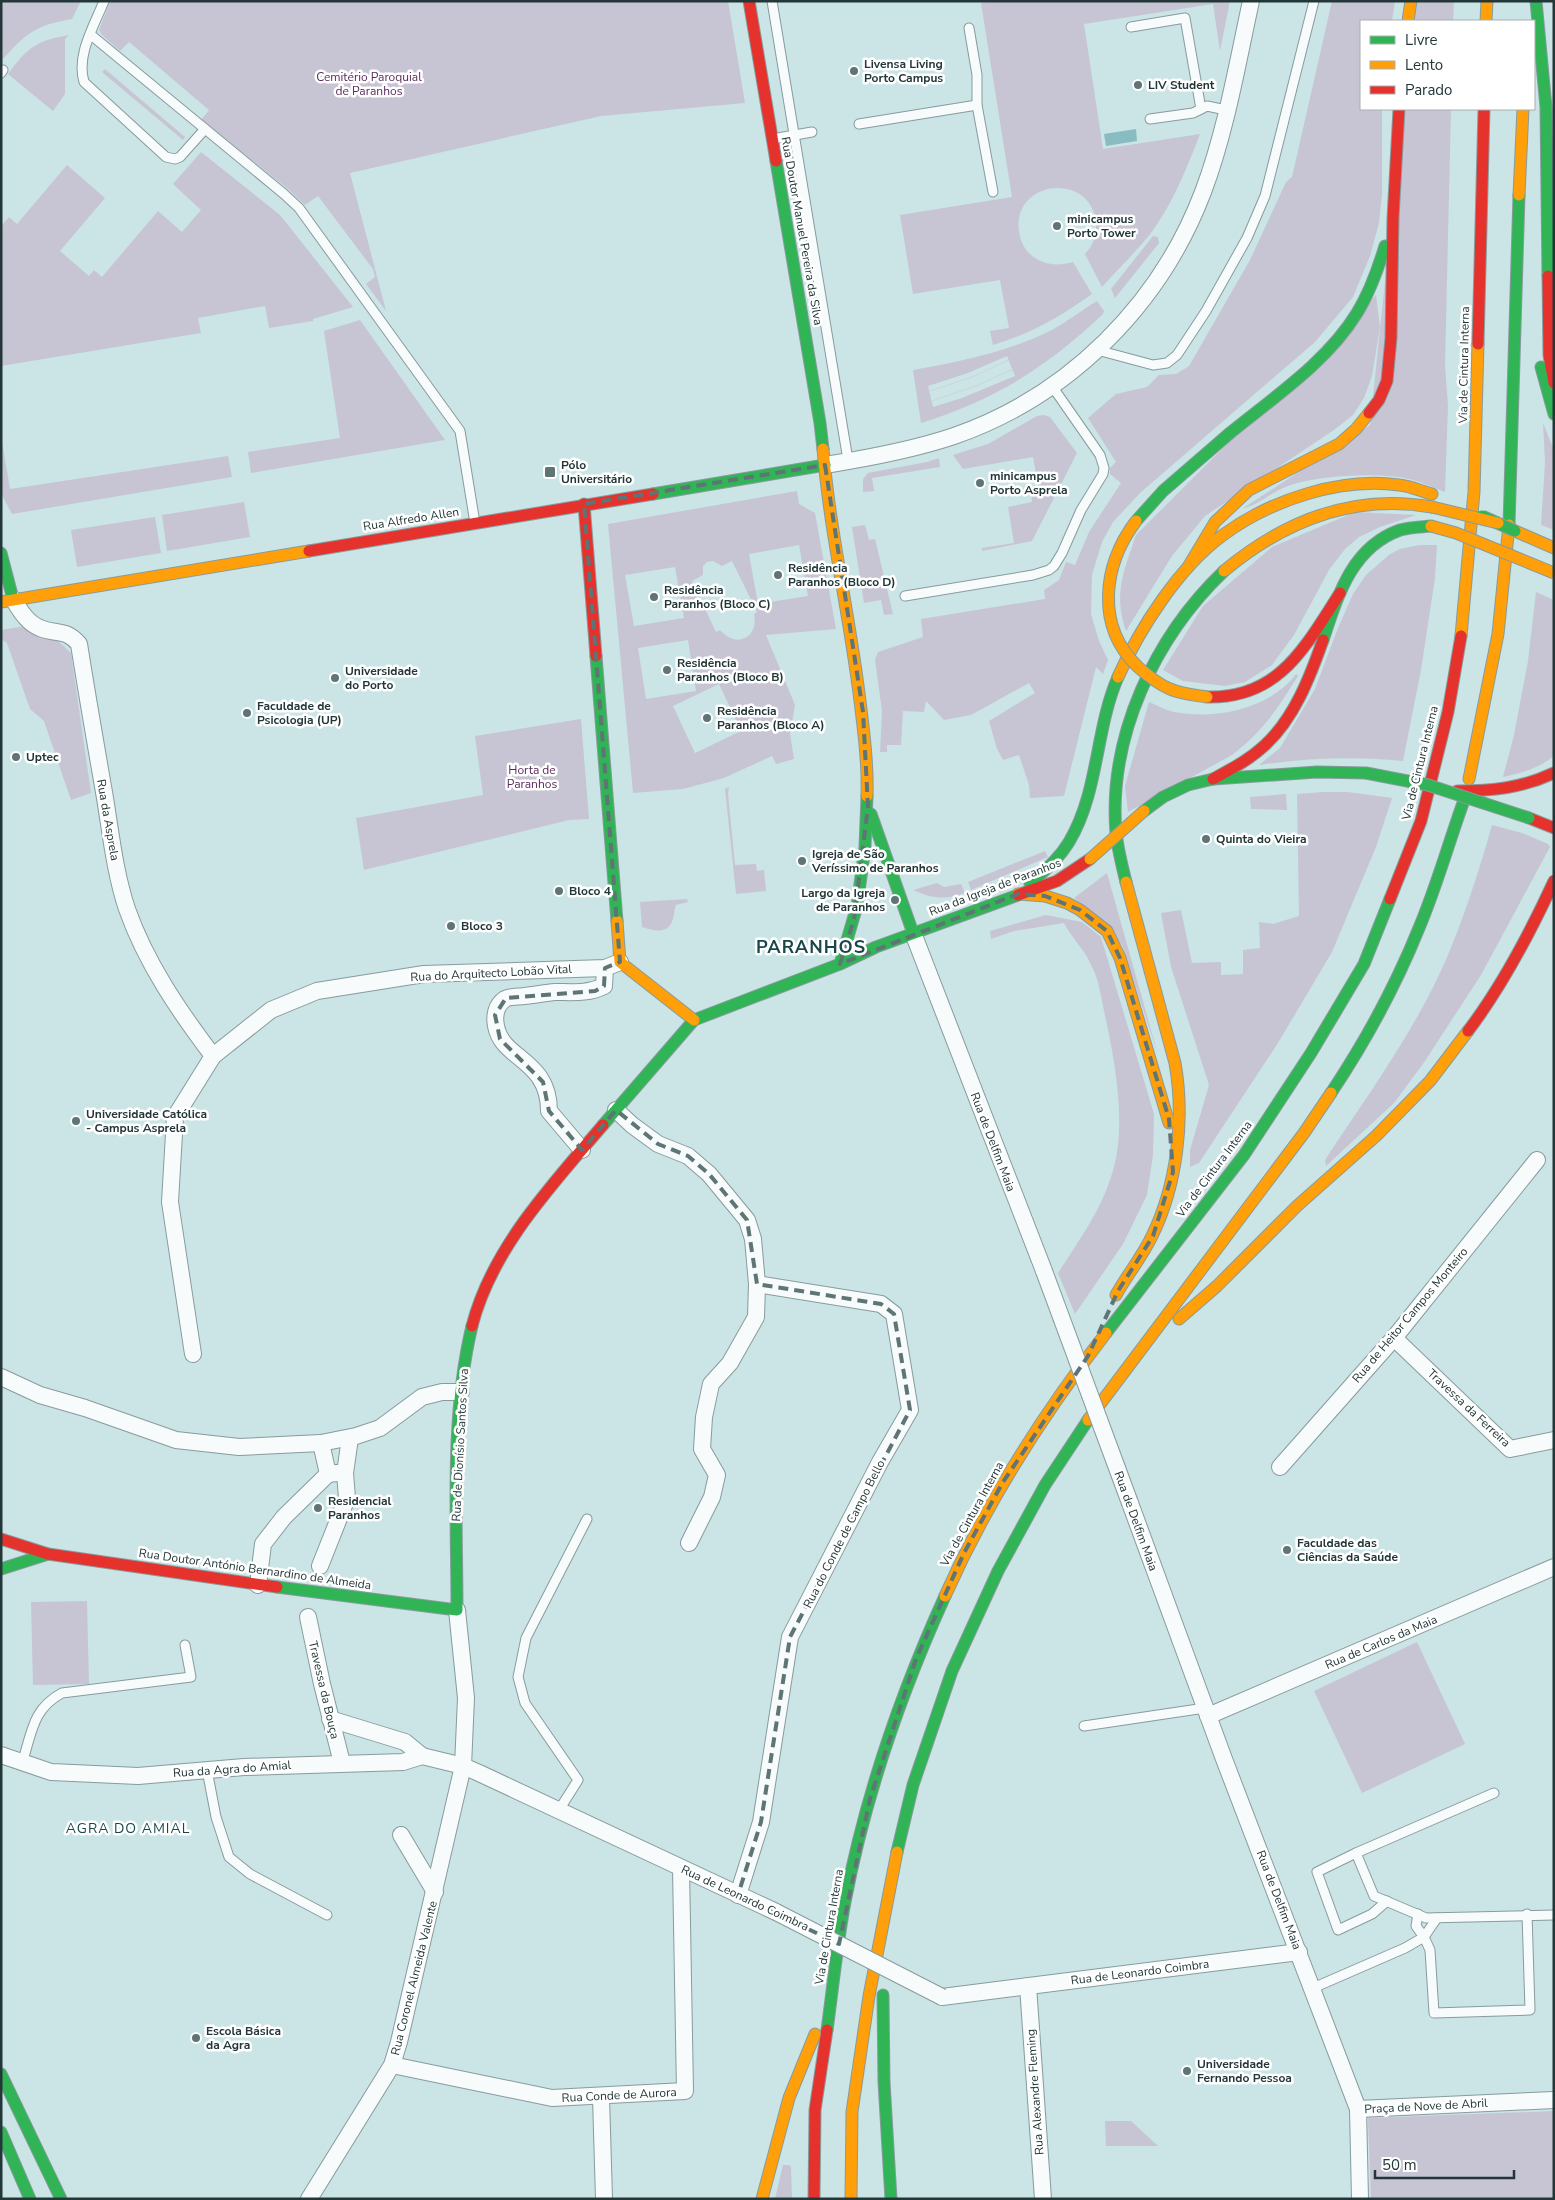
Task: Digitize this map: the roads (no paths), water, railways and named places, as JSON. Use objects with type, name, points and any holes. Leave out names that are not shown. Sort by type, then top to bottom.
[{"type":"main road","name":"Rua Doutor Manuel Pereira da Silva","points":[[749,1],[820,423],[826,465],[827,492],[863,712],[868,807]]},
{"type":"main road","points":[[1408,20],[1411,1]]},
{"type":"main road","points":[[1486,20],[1487,1]]},
{"type":"main road","points":[[1526,1],[1527,18]]},
{"type":"main road","points":[[1536,1],[1546,107],[1549,355],[1554,383]]},
{"type":"main road","points":[[1535,86],[1537,109],[1541,367],[1554,414]]},
{"type":"main road","points":[[1018,894],[1047,872],[1059,859],[1074,836],[1087,802],[1104,721],[1121,671],[1142,631],[1188,567],[1215,522],[1249,490],[1339,444],[1356,430],[1380,400],[1387,380],[1391,338],[1393,218],[1399,110]]},
{"type":"main road","name":"Via de Cintura Interna","points":[[814,2199],[815,2110],[845,1902],[870,1799],[916,1660],[964,1554],[1003,1482],[1088,1356],[1244,1154],[1311,1053],[1364,964],[1421,821],[1450,702],[1459,654],[1466,592],[1474,492],[1484,110]]},
{"type":"main road","points":[[1469,779],[1492,676],[1504,586],[1511,488],[1523,110]]},
{"type":"main road","points":[[1340,593],[1302,649],[1276,678],[1254,691],[1229,697],[1207,697],[1174,691],[1157,683],[1134,665],[1123,652],[1116,639],[1111,625],[1107,593],[1110,570],[1117,552],[1140,515],[1230,432],[1323,355],[1352,321],[1377,274],[1393,218]]},
{"type":"main road","name":"Rua Alfredo Allen","points":[[7,601],[826,465]]},
{"type":"main road","points":[[1188,567],[1234,528],[1274,507],[1306,496],[1343,488],[1387,484],[1400,485],[1432,494],[1554,548]]},
{"type":"main road","points":[[1088,1356],[1118,1291],[1153,1236],[1167,1197],[1173,1172],[1178,1131],[1180,1100],[1177,1070],[1139,934],[1116,830],[1115,802],[1120,754],[1136,699],[1163,647],[1195,600],[1242,556],[1298,523],[1349,505],[1389,501],[1432,507],[1499,524]]},
{"type":"main road","points":[[584,504],[620,962],[694,1020]]},
{"type":"main road","points":[[1213,779],[1266,746],[1283,724],[1314,666],[1351,568],[1372,543],[1398,530],[1413,526],[1431,526],[1456,533],[1554,573]]},
{"type":"main road","points":[[1,553],[7,601]]},
{"type":"main road","name":"Rua da Igreja de Paranhos","points":[[694,1020],[840,964],[913,933],[1057,881],[1090,859],[1144,811],[1163,797],[1188,785],[1213,779],[1317,772],[1366,773],[1409,779],[1457,791],[1554,828]]},
{"type":"main road","points":[[1457,791],[1504,790],[1528,785],[1554,773]]},
{"type":"main road","points":[[851,2199],[852,2112],[890,1879],[913,1785],[952,1671],[998,1571],[1045,1485],[1082,1428],[1304,1133],[1350,1064],[1399,972],[1419,928],[1463,803]]},
{"type":"main road","points":[[868,807],[913,933]]},
{"type":"main road","points":[[840,964],[854,919],[862,874],[868,807]]},
{"type":"main road","points":[[1136,1356],[1217,1286],[1297,1206],[1376,1136],[1430,1081],[1483,1011],[1532,929],[1553,885]]},
{"type":"main road","points":[[1018,894],[1045,896],[1066,904],[1080,910],[1107,931],[1120,958],[1168,1119],[1173,1172]]},
{"type":"main road","name":"Rua de Dionísio Santos Silva","points":[[457,1610],[457,1470],[461,1392],[465,1356],[478,1304],[502,1254],[531,1212],[694,1020]]},
{"type":"main road","name":"Rua Doutor António Bernardino de Almeida","points":[[1,1540],[27,1546],[48,1554],[258,1585],[457,1610]]},
{"type":"main road","name":"Rua Doutor António Bernardino de Almeida","points":[[1,1569],[48,1554]]},
{"type":"main road","points":[[881,1931],[884,2082],[891,2199]]},
{"type":"main road","points":[[762,2199],[790,2098],[831,1996]]},
{"type":"main road","points":[[1,2074],[62,2199]]},
{"type":"main road","points":[[1,2132],[30,2199]]},
{"type":"street","points":[[826,465],[905,450],[954,436],[1002,414],[1052,386],[1097,350],[1121,326],[1168,264],[1182,239],[1208,179],[1251,1]]},
{"type":"street","name":"Rua da Asprela","points":[[7,601],[33,624],[40,628],[65,633],[79,644],[113,850],[127,910],[147,956],[184,1018],[213,1056]]},
{"type":"street","name":"Rua de Delfim Maia","points":[[913,933],[1044,1271],[1207,1712],[1358,2109]]},
{"type":"street","name":"Rua do Arquitecto Lobão Vital","points":[[194,1354],[170,1202],[175,1117],[213,1056],[271,1010],[317,991],[424,974],[605,968],[620,962]]},
{"type":"street","points":[[582,1150],[549,1111],[549,1096],[544,1082],[523,1059],[500,1039],[495,1015],[498,1006],[506,998],[553,992],[594,991],[604,986],[605,968]]},
{"type":"street","points":[[616,1110],[658,1144],[688,1156],[709,1174],[747,1220],[752,1240],[757,1284],[756,1317],[730,1363],[710,1384],[704,1418],[702,1449],[717,1475],[712,1497],[689,1543]]},
{"type":"street","name":"Rua de Heitor Campos Monteiro","points":[[1280,1467],[1394,1338],[1536,1160]]},
{"type":"street","name":"Rua do Conde de Campo Bello","points":[[738,1895],[761,1822],[790,1636],[880,1462],[910,1410],[894,1314],[882,1304],[757,1284]]},
{"type":"street","name":"Travessa da Ferreira","points":[[1394,1338],[1510,1449],[1554,1440]]},
{"type":"street","points":[[1,1377],[40,1395],[85,1408],[176,1440],[239,1447],[321,1443],[350,1438],[380,1428],[422,1397],[442,1392],[461,1392]]},
{"type":"street","points":[[320,1566],[347,1498],[346,1473],[350,1438]]},
{"type":"street","points":[[321,1443],[328,1474]]},
{"type":"street","points":[[258,1585],[264,1544],[284,1517],[328,1474],[346,1473]]},
{"type":"street","name":"Rua de Carlos da Maia","points":[[1207,1712],[1554,1567]]},
{"type":"street","name":"Rua de Dionísio Santos Silva","points":[[457,1610],[466,1698],[464,1766]]},
{"type":"street","name":"Travessa da Bouça","points":[[308,1617],[330,1719],[342,1763]]},
{"type":"street","points":[[330,1719],[406,1742],[422,1756]]},
{"type":"street","name":"Rua da Agra do Amial","points":[[1,1755],[51,1772],[138,1776],[207,1770],[403,1762],[422,1756],[464,1766]]},
{"type":"street","name":"Rua de Leonardo Coimbra","points":[[464,1766],[776,1912],[942,1996],[1299,1952]]},
{"type":"street","name":"Rua Coronel Almeida Valente","points":[[309,2199],[392,2065],[464,1766]]},
{"type":"street","points":[[401,1835],[435,1892]]},
{"type":"street","name":"Rua Conde de Aurora","points":[[392,2065],[552,2098],[601,2097],[685,2091],[680,1868]]},
{"type":"street","name":"Rua Alexandre Fleming","points":[[1028,1986],[1043,2199]]},
{"type":"street","points":[[601,2097],[604,2199]]},
{"type":"street","name":"Praça de Nove de Abril","points":[[1360,2199],[1358,2109],[1554,2100]]},
{"type":"lane","points":[[104,1],[82,58],[84,82],[166,157],[174,159],[180,157],[204,129]]},
{"type":"lane","points":[[772,1],[848,460]]},
{"type":"lane","points":[[1097,350],[1153,365],[1167,363],[1177,355],[1206,311],[1247,238],[1265,196],[1314,1]]},
{"type":"lane","points":[[1131,27],[1185,18],[1201,109]]},
{"type":"lane","points":[[969,28],[977,75],[977,105],[993,192]]},
{"type":"lane","points":[[90,35],[299,208],[460,431],[474,523]]},
{"type":"lane","points":[[859,124],[977,105]]},
{"type":"lane","points":[[1150,119],[1193,112],[1207,106],[1226,110]]},
{"type":"lane","points":[[772,139],[812,132]]},
{"type":"lane","points":[[905,596],[1033,575],[1049,570],[1054,566],[1062,554],[1081,510],[1100,479],[1104,468],[1100,455],[1052,386]]},
{"type":"lane","points":[[559,1810],[578,1780],[525,1703],[518,1677],[526,1638],[587,1519]]},
{"type":"lane","points":[[22,1763],[38,1712],[48,1700],[62,1693],[191,1677],[185,1645]]},
{"type":"lane","points":[[1084,1726],[1207,1712]]},
{"type":"lane","points":[[207,1770],[216,1817],[229,1857],[250,1874],[327,1915]]},
{"type":"lane","points":[[1388,1901],[1372,1914],[1338,1930],[1317,1872],[1494,1793]]},
{"type":"lane","points":[[1356,1853],[1374,1896],[1426,1918],[1527,1914],[1554,1915]]},
{"type":"lane","points":[[1418,1914],[1416,1926],[1430,1950],[1434,2014],[1530,2010],[1527,1914]]},
{"type":"lane","points":[[1313,1988],[1405,1948],[1424,1937],[1436,1918]]},
{"type":"water","points":[[1136,129],[1137,141],[1106,146],[1104,134]]},
{"type":"tram line","points":[[930,391],[972,377],[1009,360]]},
{"type":"tram line","points":[[932,401],[976,386],[1013,369]]},
{"type":"place","name":"Livensa Living Porto Campus","points":[[854,71]]},
{"type":"place","name":"LIV Student","points":[[1138,85]]},
{"type":"place","name":"minicampus Porto Tower","points":[[1057,226]]},
{"type":"place","name":"Pólo Universitário","points":[[550,472]]},
{"type":"place","name":"minicampus Porto Asprela","points":[[980,483]]},
{"type":"place","name":"Residência Paranhos (Bloco D)","points":[[778,575]]},
{"type":"place","name":"Residência Paranhos (Bloco C)","points":[[654,597]]},
{"type":"place","name":"Residência Paranhos (Bloco B)","points":[[667,670]]},
{"type":"place","name":"Universidade do Porto","points":[[335,678]]},
{"type":"place","name":"Faculdade de Psicologia (UP)","points":[[247,713]]},
{"type":"place","name":"Residência Paranhos (Bloco A)","points":[[707,718]]},
{"type":"place","name":"Uptec","points":[[16,757]]},
{"type":"place","name":"Quinta do Vieira","points":[[1206,839]]},
{"type":"place","name":"Igreja de São Veríssimo de Paranhos","points":[[802,861]]},
{"type":"place","name":"Bloco 4","points":[[559,891]]},
{"type":"place","name":"Largo da Igreja de Paranhos","points":[[895,900]]},
{"type":"place","name":"Bloco 3","points":[[451,926]]},
{"type":"place","name":"Universidade Católica - Campus Asprela","points":[[76,1121]]},
{"type":"place","name":"Residencial Paranhos","points":[[318,1508]]},
{"type":"place","name":"Faculdade das Ciências da Saúde","points":[[1287,1550]]},
{"type":"place","name":"Escola Básica da Agra","points":[[196,2038]]},
{"type":"place","name":"Universidade Fernando Pessoa","points":[[1187,2071]]},
{"type":"district","name":"PARANHOS","points":[[811,947]]},
{"type":"district","name":"AGRA DO AMIAL","points":[[128,1828]]},
{"type":"park label","name":"Cemitério Paroquial de Paranhos","points":[[369,84]]},
{"type":"park label","name":"Horta de Paranhos","points":[[532,777]]}]
